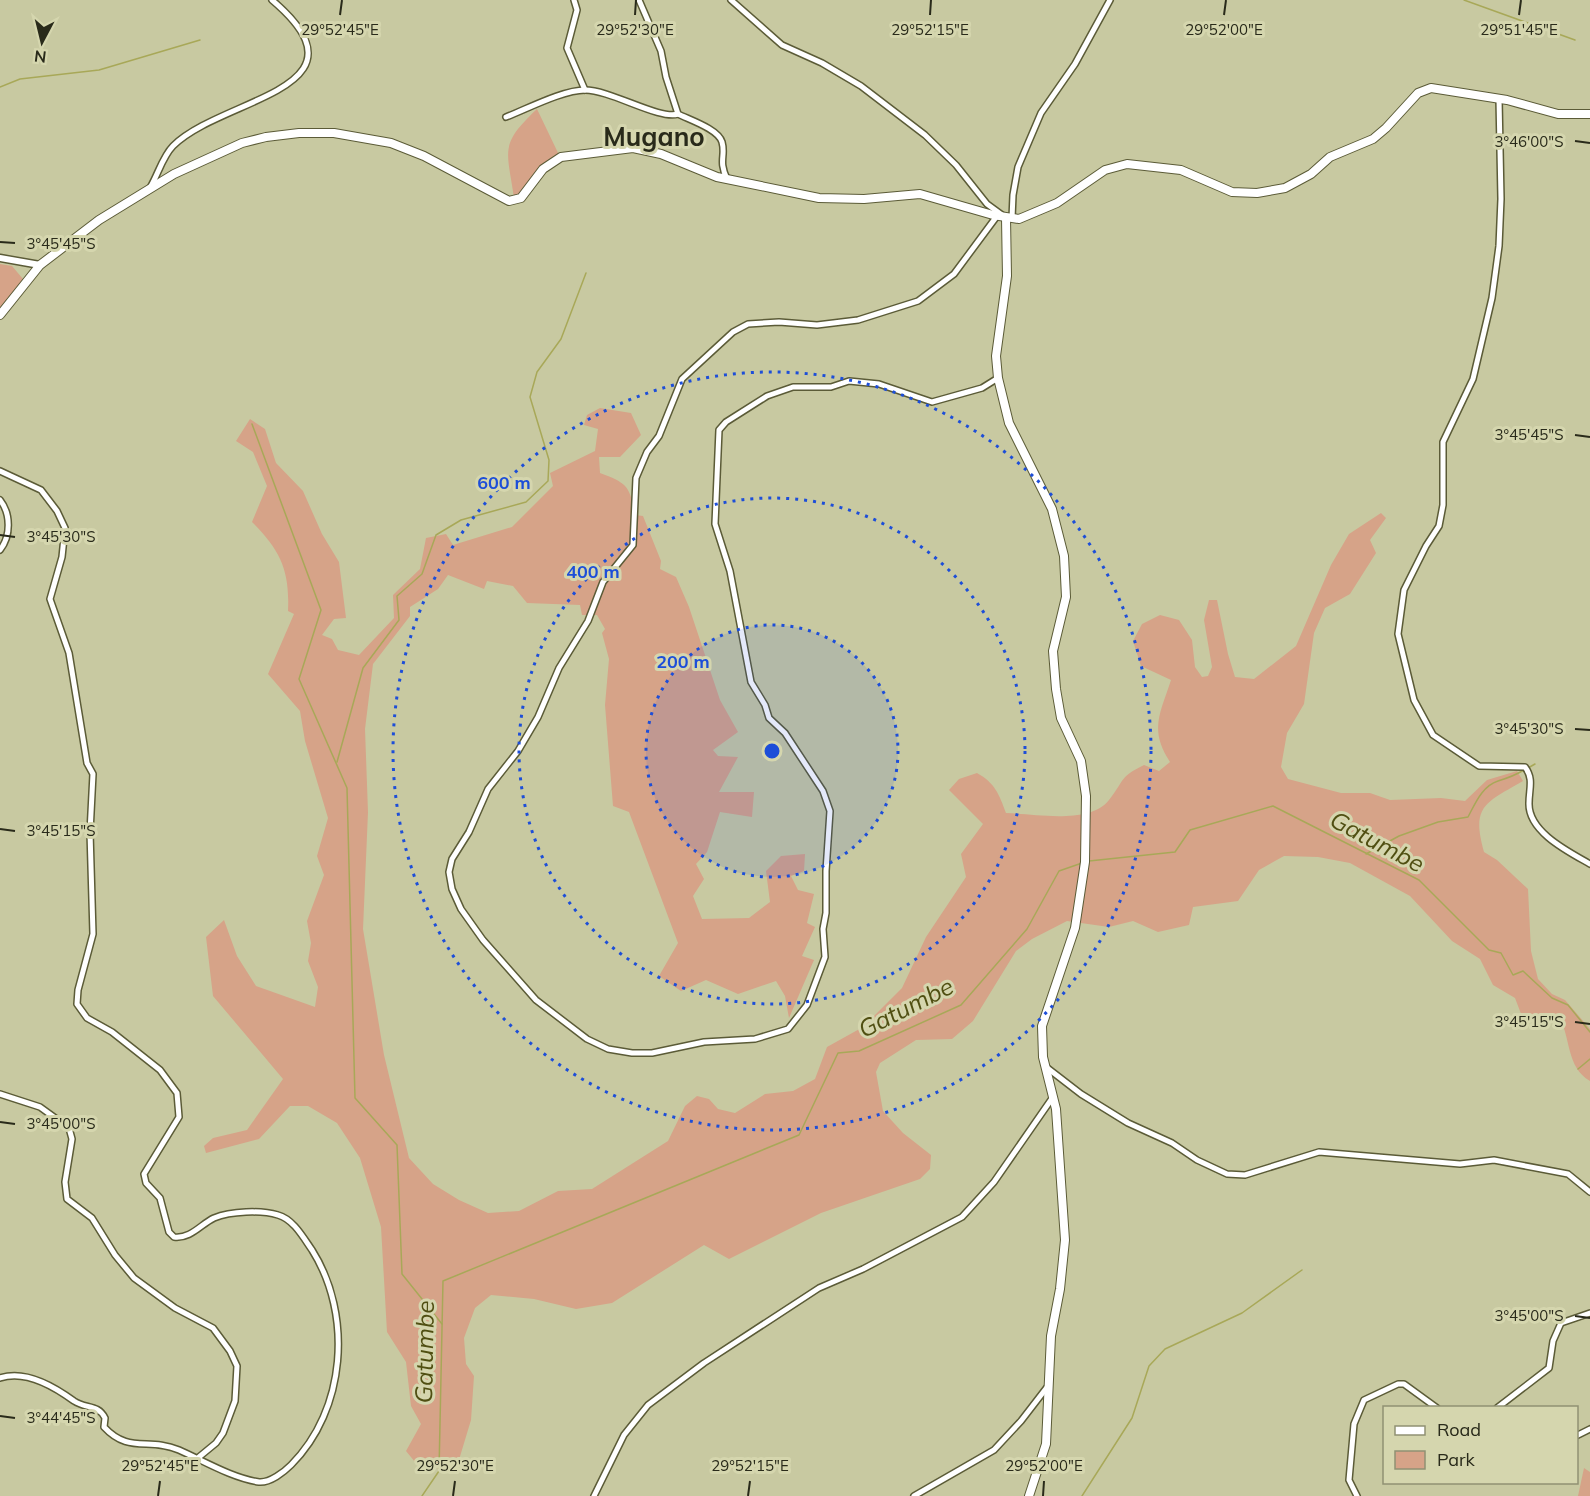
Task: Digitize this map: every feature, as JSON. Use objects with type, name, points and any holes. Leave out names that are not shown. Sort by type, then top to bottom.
[{"type":"main road","points":[[0,315],[40,265],[99,220],[152,186],[242,143],[276,135],[305,132],[355,135],[407,149],[509,201],[521,198],[543,169],[561,157],[621,148],[661,154],[706,174],[831,199],[920,194],[997,216],[1023,218],[1057,203],[1105,170],[1127,164],[1181,170],[1232,192],[1270,192],[1299,182],[1330,157],[1373,139],[1412,99],[1425,90],[1499,99],[1558,114],[1590,114]]},
{"type":"main road","points":[[1009,218],[1008,263],[996,356],[998,378],[1009,423],[1052,510],[1064,556],[1066,597],[1053,651],[1056,689],[1059,710],[1081,760],[1086,787],[1085,862],[1075,928],[1042,1026],[1041,1048],[1054,1096],[1065,1234],[1060,1289],[1051,1336],[1046,1444],[1029,1496]]},
{"type":"street","points":[[152,186],[173,146],[208,121],[270,95],[304,71],[309,52],[306,40],[300,28],[272,0]]},
{"type":"street","points":[[574,0],[578,10],[567,48],[585,90]]},
{"type":"street","points":[[639,0],[661,51],[666,77],[678,114],[718,135],[723,144],[720,165],[727,179]]},
{"type":"street","points":[[731,0],[782,45],[822,63],[861,86],[925,135],[956,165],[987,204],[1009,218],[1018,167],[1041,114],[1075,64],[1110,0]]},
{"type":"street","points":[[506,117],[585,90],[632,102],[670,117],[678,114]]},
{"type":"street","points":[[1499,99],[1501,199],[1499,246],[1492,298],[1473,380],[1443,442],[1443,505],[1439,526],[1426,546],[1404,590],[1398,634],[1414,700],[1433,735],[1479,766],[1525,767],[1531,775],[1529,810],[1536,822],[1554,841],[1590,864]]},
{"type":"street","points":[[997,216],[954,274],[918,302],[858,320],[817,325],[779,322],[748,324],[733,332],[679,384],[659,436],[647,452],[636,478],[633,546],[603,582],[593,612],[559,668],[538,717],[518,751],[488,789],[450,864],[452,889],[461,909],[483,940],[536,1000],[587,1039],[608,1049],[652,1053],[704,1042],[755,1039],[777,1034],[789,1029],[807,1005],[825,957],[823,929],[826,913],[830,811],[823,791],[785,733],[769,718],[765,705],[751,682],[730,570],[715,524],[719,430],[726,422],[767,396],[793,387],[831,387],[849,381],[879,384],[932,402],[982,388],[998,378]]},
{"type":"street","points":[[0,258],[40,265]]},
{"type":"street","points":[[0,471],[42,490],[57,511],[65,530],[62,557],[50,599],[62,627],[69,653],[87,763],[93,774],[90,832],[93,934],[78,990],[77,1004],[87,1018],[112,1032],[160,1070],[177,1093],[179,1117],[145,1171],[146,1183],[160,1198],[169,1232],[174,1237],[187,1236],[215,1218],[252,1212],[281,1215],[294,1225],[324,1269],[333,1304],[338,1338],[338,1368],[330,1406],[304,1452],[286,1469],[260,1482],[222,1470],[199,1457],[157,1444],[121,1442],[104,1427],[105,1418],[96,1407],[75,1401],[71,1396],[42,1381],[0,1378]]},
{"type":"street","points":[[0,500],[7,512],[8,533],[0,550]]},
{"type":"street","points":[[1046,1067],[1081,1094],[1128,1123],[1172,1143],[1197,1160],[1227,1174],[1245,1175],[1277,1163],[1319,1152],[1460,1164],[1494,1160],[1568,1174],[1590,1192]]},
{"type":"street","points":[[0,1094],[40,1107],[69,1128],[72,1139],[65,1185],[67,1199],[93,1218],[115,1255],[134,1278],[175,1308],[213,1328],[230,1351],[237,1366],[235,1401],[219,1438],[199,1457]]},
{"type":"street","points":[[594,1496],[624,1434],[648,1405],[704,1363],[819,1288],[863,1269],[962,1217],[994,1182],[1054,1096]]},
{"type":"street","points":[[1498,1406],[1549,1368],[1553,1341],[1561,1323],[1590,1313]]},
{"type":"street","points":[[1357,1496],[1349,1480],[1354,1424],[1364,1400],[1398,1384],[1404,1384],[1436,1406]]},
{"type":"street","points":[[914,1496],[994,1450],[1021,1421],[1048,1386]]},
{"type":"green space","points":[[537,109],[560,157],[521,196],[514,198],[508,158],[511,140],[516,131]]},
{"type":"green space","points":[[0,264],[12,266],[23,279],[0,310]]},
{"type":"green space","points":[[600,408],[631,413],[641,435],[620,457],[599,457],[600,473],[626,487],[635,515],[643,516],[661,561],[660,569],[676,577],[689,607],[720,700],[738,732],[713,750],[718,756],[738,757],[719,792],[754,792],[752,817],[720,812],[707,852],[696,864],[704,879],[693,896],[702,919],[749,918],[770,902],[766,871],[781,856],[805,854],[804,871],[791,876],[798,890],[814,894],[807,923],[815,927],[802,956],[814,960],[789,1018],[785,996],[776,981],[738,994],[706,980],[681,991],[659,976],[678,943],[629,812],[613,806],[605,705],[609,659],[602,633],[605,629],[597,615],[582,615],[580,605],[527,603],[513,586],[487,581],[484,589],[448,575],[438,589],[410,607],[410,616],[373,664],[365,729],[368,812],[363,929],[384,1055],[409,1158],[433,1184],[459,1200],[488,1213],[519,1211],[558,1191],[592,1189],[668,1141],[685,1106],[697,1096],[709,1099],[718,1109],[735,1113],[765,1094],[793,1091],[815,1079],[827,1047],[863,1027],[902,988],[926,937],[966,877],[961,854],[983,824],[949,790],[959,779],[977,773],[983,777],[996,790],[1006,813],[1061,816],[1089,813],[1100,808],[1109,800],[1126,776],[1144,765],[1159,771],[1170,762],[1160,740],[1158,722],[1171,680],[1141,666],[1133,641],[1142,624],[1160,615],[1179,620],[1192,640],[1195,667],[1202,677],[1208,676],[1212,667],[1204,620],[1209,600],[1217,600],[1235,677],[1254,679],[1296,646],[1331,565],[1349,534],[1381,513],[1386,518],[1370,540],[1376,553],[1350,594],[1325,608],[1314,633],[1304,704],[1287,733],[1281,767],[1288,779],[1341,793],[1370,793],[1390,800],[1441,798],[1465,801],[1487,780],[1517,771],[1523,781],[1484,807],[1479,825],[1480,837],[1484,852],[1497,860],[1528,889],[1531,951],[1538,979],[1552,994],[1565,1000],[1590,1029],[1590,1081],[1582,1075],[1573,1060],[1559,1016],[1548,1014],[1523,1019],[1515,998],[1493,985],[1480,959],[1452,941],[1410,896],[1350,863],[1318,857],[1284,856],[1259,870],[1238,901],[1193,907],[1189,925],[1158,932],[1133,921],[1109,927],[1067,921],[1032,939],[1016,951],[973,1021],[952,1039],[916,1040],[880,1063],[876,1072],[883,1111],[903,1133],[931,1155],[930,1169],[920,1179],[821,1213],[729,1259],[704,1245],[612,1303],[576,1309],[534,1299],[491,1295],[475,1308],[464,1338],[466,1364],[474,1376],[471,1420],[455,1473],[415,1462],[406,1451],[421,1424],[411,1406],[406,1362],[387,1332],[381,1227],[360,1158],[337,1123],[308,1106],[290,1106],[259,1139],[206,1153],[204,1146],[213,1138],[247,1130],[283,1079],[213,996],[206,937],[224,920],[237,956],[256,986],[315,1007],[318,987],[308,961],[311,943],[307,921],[324,875],[317,856],[328,818],[305,741],[300,711],[268,674],[294,614],[288,611],[287,584],[281,562],[270,542],[252,522],[267,486],[253,452],[236,441],[250,419],[265,429],[276,463],[303,491],[322,534],[339,562],[346,618],[334,619],[322,635],[332,639],[338,650],[359,655],[394,618],[393,595],[420,569],[426,538],[446,534],[453,545],[512,527],[553,486],[550,473],[595,451],[598,429],[584,425],[587,415]]},
{"type":"green space","points":[[1584,1468],[1590,1472],[1590,1496],[1578,1496]]},
{"type":"waterway","points":[[1464,0],[1575,40]]},
{"type":"waterway","points":[[0,87],[20,79],[99,70],[200,40]]},
{"type":"waterway","points":[[337,762],[363,668],[399,620],[397,596],[422,574],[436,535],[461,520],[526,502],[548,481],[549,460],[530,397],[537,372],[561,339],[586,273]]},
{"type":"waterway","points":[[252,424],[321,610],[299,679],[347,788],[355,1098],[397,1145],[402,1274],[442,1324]]},
{"type":"waterway","points":[[1528,768],[1535,764]]},
{"type":"waterway","points":[[1366,854],[1399,836],[1438,822],[1468,817],[1480,796],[1492,783],[1524,770]]},
{"type":"waterway","name":"Gatumbe","points":[[1089,861],[1175,852],[1190,830],[1273,806],[1419,880],[1489,950],[1501,953],[1513,975],[1523,971],[1552,998],[1568,1005],[1590,1032]]},
{"type":"waterway","name":"Gatumbe","points":[[422,1496],[439,1471],[443,1281],[799,1135],[838,1053],[859,1051],[961,1005],[1027,929],[1059,871],[1082,863]]},
{"type":"waterway","points":[[1578,1069],[1590,1059]]},
{"type":"waterway","points":[[1082,1496],[1132,1418],[1149,1366],[1165,1349],[1242,1313],[1302,1270]]},
{"type":"district","name":"Mugano","points":[[654,137]]}]
